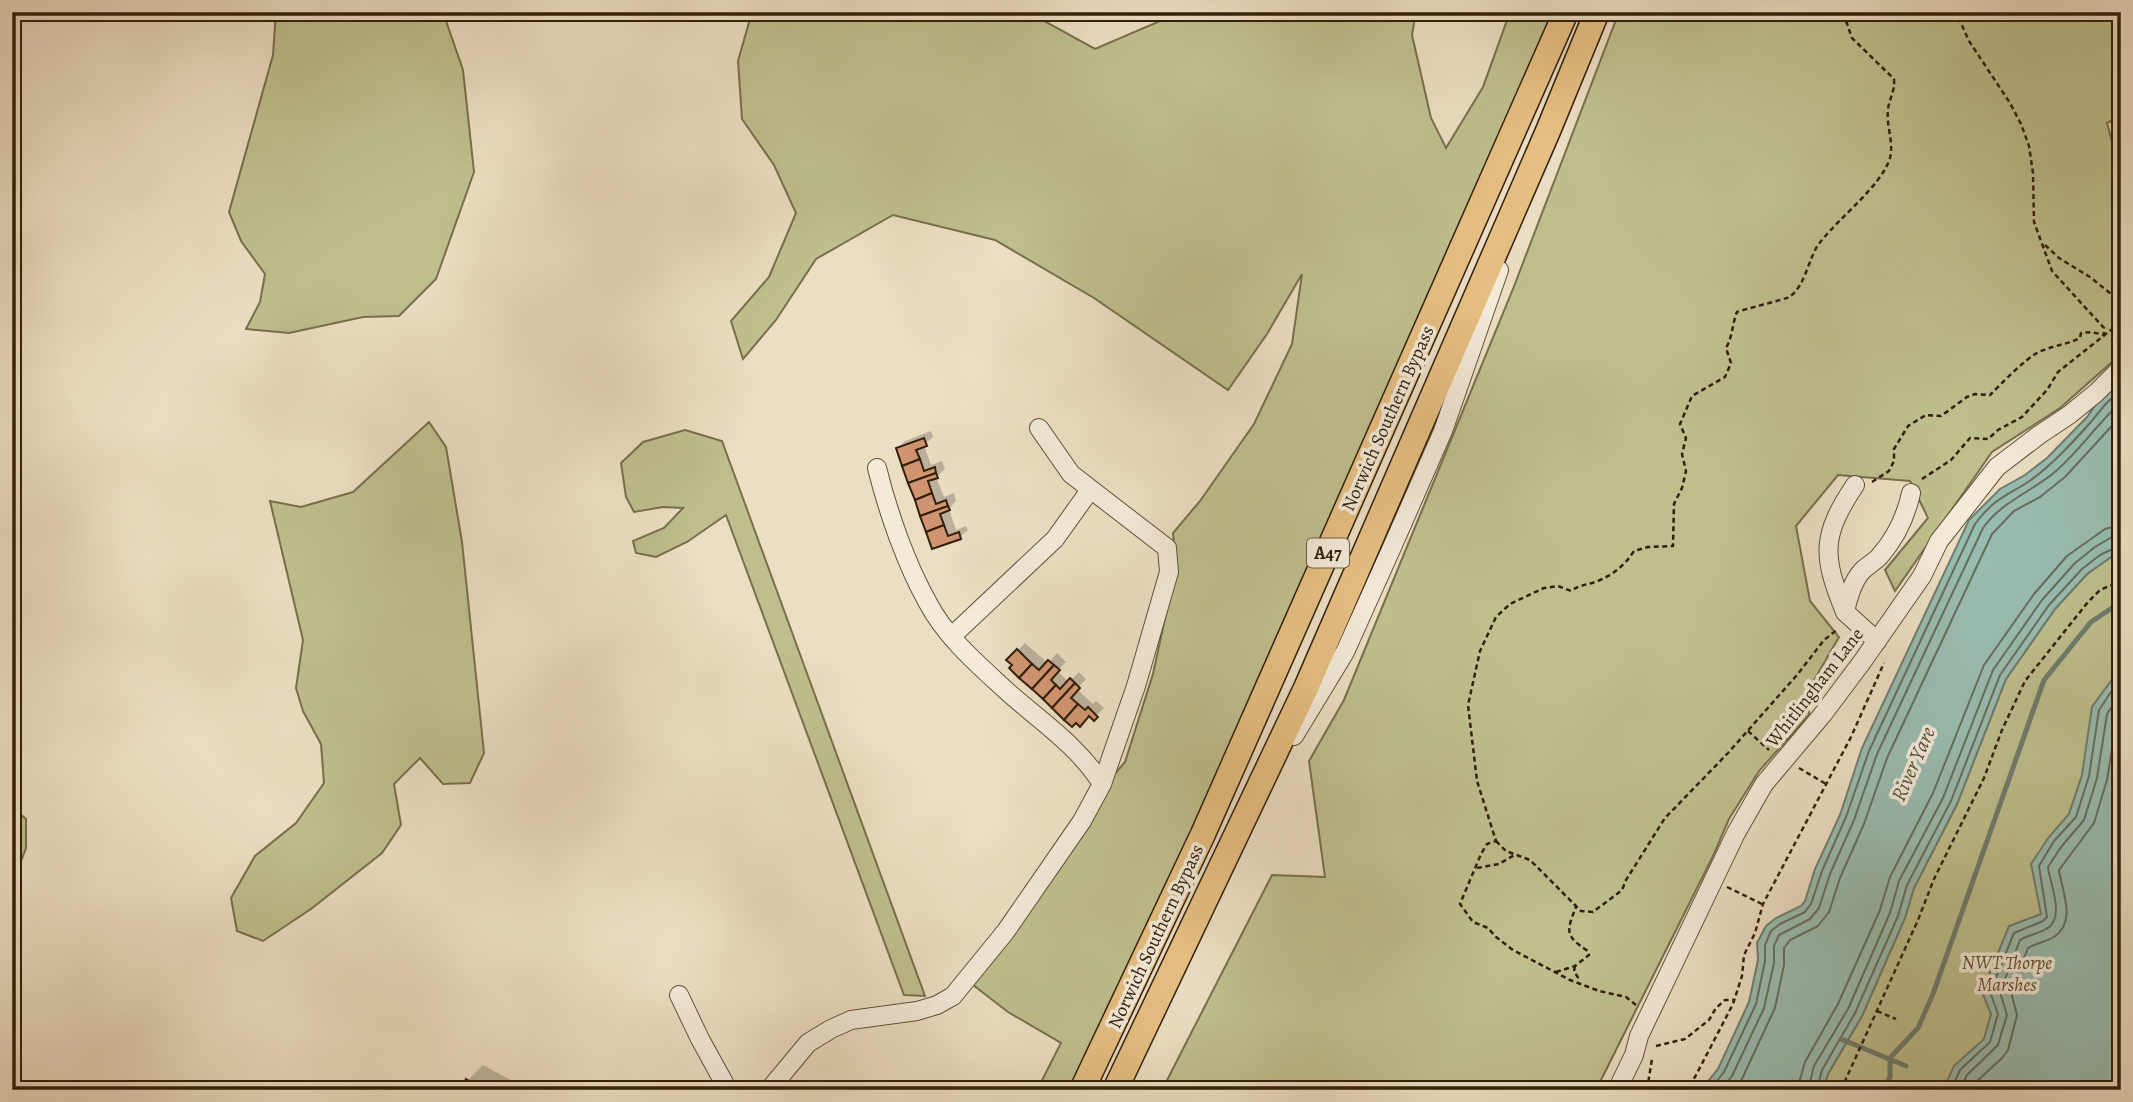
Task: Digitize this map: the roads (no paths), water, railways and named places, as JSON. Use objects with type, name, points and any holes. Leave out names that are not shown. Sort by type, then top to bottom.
[{"type":"highway","name":"Norwich Southern Bypass","points":[[1082,1090],[1203,834],[1566,12]]},
{"type":"highway","name":"Norwich Southern Bypass","points":[[1115,1090],[1306,688],[1597,12]]},
{"type":"street","name":"Whitlingham Lane","points":[[1617,1090],[1736,833],[1764,784],[1823,714],[1877,641],[1922,576],[1939,541],[1997,467],[2069,415],[2121,368]]},
{"type":"street","points":[[769,1090],[808,1043],[831,1029],[851,1020],[917,1011],[937,1005],[953,996],[968,981],[1020,911],[1082,821],[1102,783],[1136,686],[1169,572],[1167,548],[1070,474],[1038,428]]},
{"type":"street","points":[[877,468],[928,605],[952,636],[1008,692],[1075,750],[1102,783]]},
{"type":"street","points":[[1855,485],[1840,507],[1830,530],[1828,555],[1834,585],[1849,616],[1877,641]]},
{"type":"street","points":[[952,636],[1055,539],[1090,490]]},
{"type":"street","points":[[1849,616],[1848,596],[1861,572],[1879,557],[1896,533],[1908,509],[1911,493]]},
{"type":"street","points":[[679,995],[699,1039],[728,1090]]},
{"type":"water","name":"River Yare","points":[[2121,384],[2121,550],[2087,574],[2055,609],[2006,679],[1957,804],[1914,888],[1905,918],[1862,1016],[1828,1074],[1823,1090],[1701,1090],[1718,1069],[1749,1002],[1758,960],[1757,943],[1766,926],[1805,901],[1815,869],[1840,815],[1862,748],[1969,520],[2000,489],[2047,458],[2111,389]]},
{"type":"water","points":[[2121,667],[2121,1090],[1943,1090],[1954,1066],[1984,1039],[1991,1014],[1982,992],[2009,926],[2041,914],[2031,864],[2069,814],[2082,775],[2092,707]]},
{"type":"waterway","points":[[1884,1090],[1890,1077],[1890,1058],[1918,1028],[1933,994],[2044,680],[2091,622],[2121,602]]},
{"type":"waterway","points":[[1841,1039],[1906,1066]]},
{"type":"park label","name":"NWT Thorpe Marshes","points":[[2007,973]]}]
